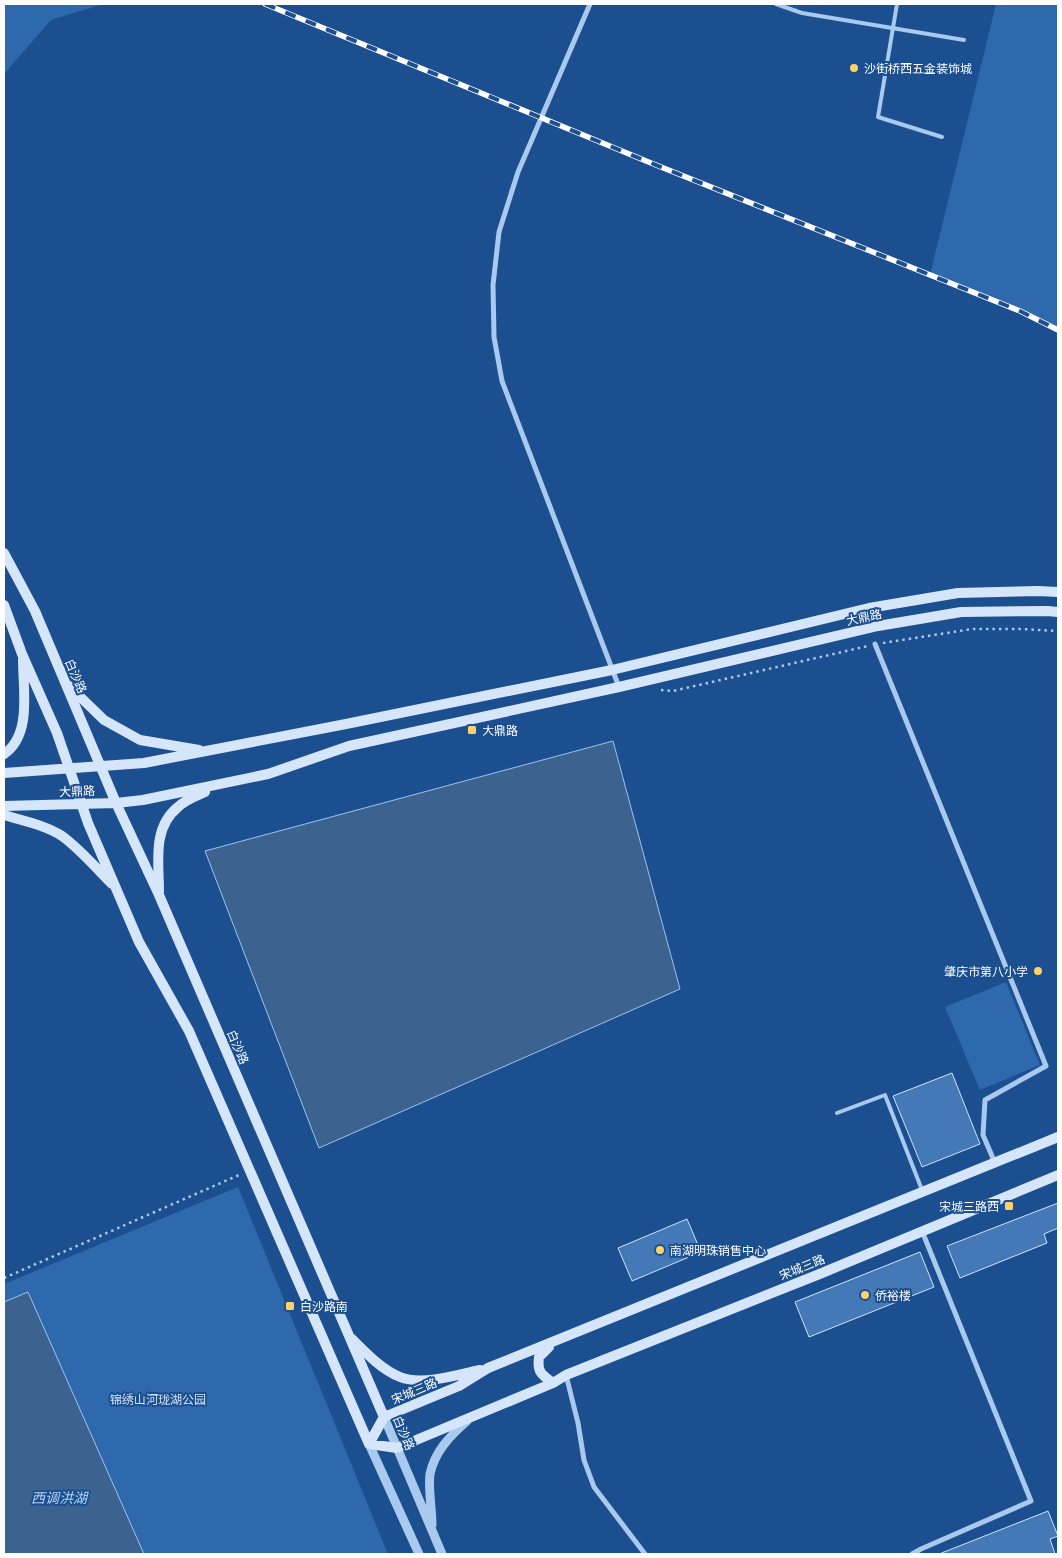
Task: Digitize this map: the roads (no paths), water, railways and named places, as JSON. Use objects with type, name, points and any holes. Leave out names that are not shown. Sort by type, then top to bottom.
[{"type":"main road","name":"白沙路","points":[[4,553],[35,611],[116,803],[159,895],[347,1335],[384,1417]]},
{"type":"main road","name":"大鼎路","points":[[4,773],[144,763],[612,670],[870,608],[958,594],[1038,590],[1058,592]]},
{"type":"main road","points":[[4,605],[22,654],[57,733],[80,804],[139,942],[189,1031],[369,1444],[397,1448]]},
{"type":"main road","name":"大鼎路","points":[[4,806],[116,803],[143,800],[218,786],[268,774],[349,746],[619,687],[887,624],[961,612],[1058,612]]},
{"type":"main road","points":[[4,754],[16,741],[23,727],[22,654]]},
{"type":"main road","points":[[64,681],[104,720],[140,740],[205,751]]},
{"type":"main road","points":[[159,895],[158,842],[162,828],[178,806],[218,786]]},
{"type":"main road","points":[[4,815],[33,824],[61,836],[117,888]]},
{"type":"main road","name":"宋城三路","points":[[369,1444],[384,1417],[459,1386],[488,1368],[1058,1137]]},
{"type":"main road","name":"宋城三路","points":[[397,1448],[553,1383],[566,1375],[1058,1175]]},
{"type":"main road","points":[[347,1335],[370,1357],[401,1377],[425,1380],[488,1368]]},
{"type":"main road","points":[[553,1343],[538,1357],[538,1368],[541,1374],[553,1383]]},
{"type":"street","points":[[590,4],[518,172],[499,232],[493,285],[494,337],[502,381],[619,687]]},
{"type":"street","points":[[875,644],[1046,1066],[985,1100],[983,1135],[995,1163]]},
{"type":"street","points":[[912,1554],[1031,1501],[922,1231]]},
{"type":"street","points":[[566,1375],[588,1474],[594,1487],[645,1554]]},
{"type":"street","name":"白沙路","points":[[384,1417],[442,1554]]},
{"type":"street","points":[[433,1530],[430,1476],[436,1456],[448,1438],[470,1417]]},
{"type":"street","points":[[369,1444],[419,1554]]},
{"type":"lane","points":[[776,4],[802,14],[964,40]]},
{"type":"lane","points":[[897,4],[878,117],[942,136]]},
{"type":"lane","points":[[838,1113],[884,1095],[923,1192]]},
{"type":"water","points":[[613,741],[680,989],[319,1148],[205,851]]},
{"type":"water","name":"西调洪湖","points":[[28,1292],[144,1554],[4,1554],[4,1302]]},
{"type":"railway","points":[[265,4],[651,163],[1020,311],[1058,330]]},
{"type":"place","name":"沙街桥西五金装饰城","points":[[854,68]]},
{"type":"place","name":"大鼎路","points":[[472,730]]},
{"type":"place","name":"肇庆市第八小学","points":[[1038,971]]},
{"type":"place","name":"宋城三路西","points":[[1009,1206]]},
{"type":"place","name":"南湖明珠销售中心","points":[[660,1250]]},
{"type":"place","name":"侨裕楼","points":[[865,1295]]},
{"type":"place","name":"白沙路南","points":[[290,1306]]},
{"type":"park label","name":"锦绣山河珑湖公园","points":[[158,1399]]}]
